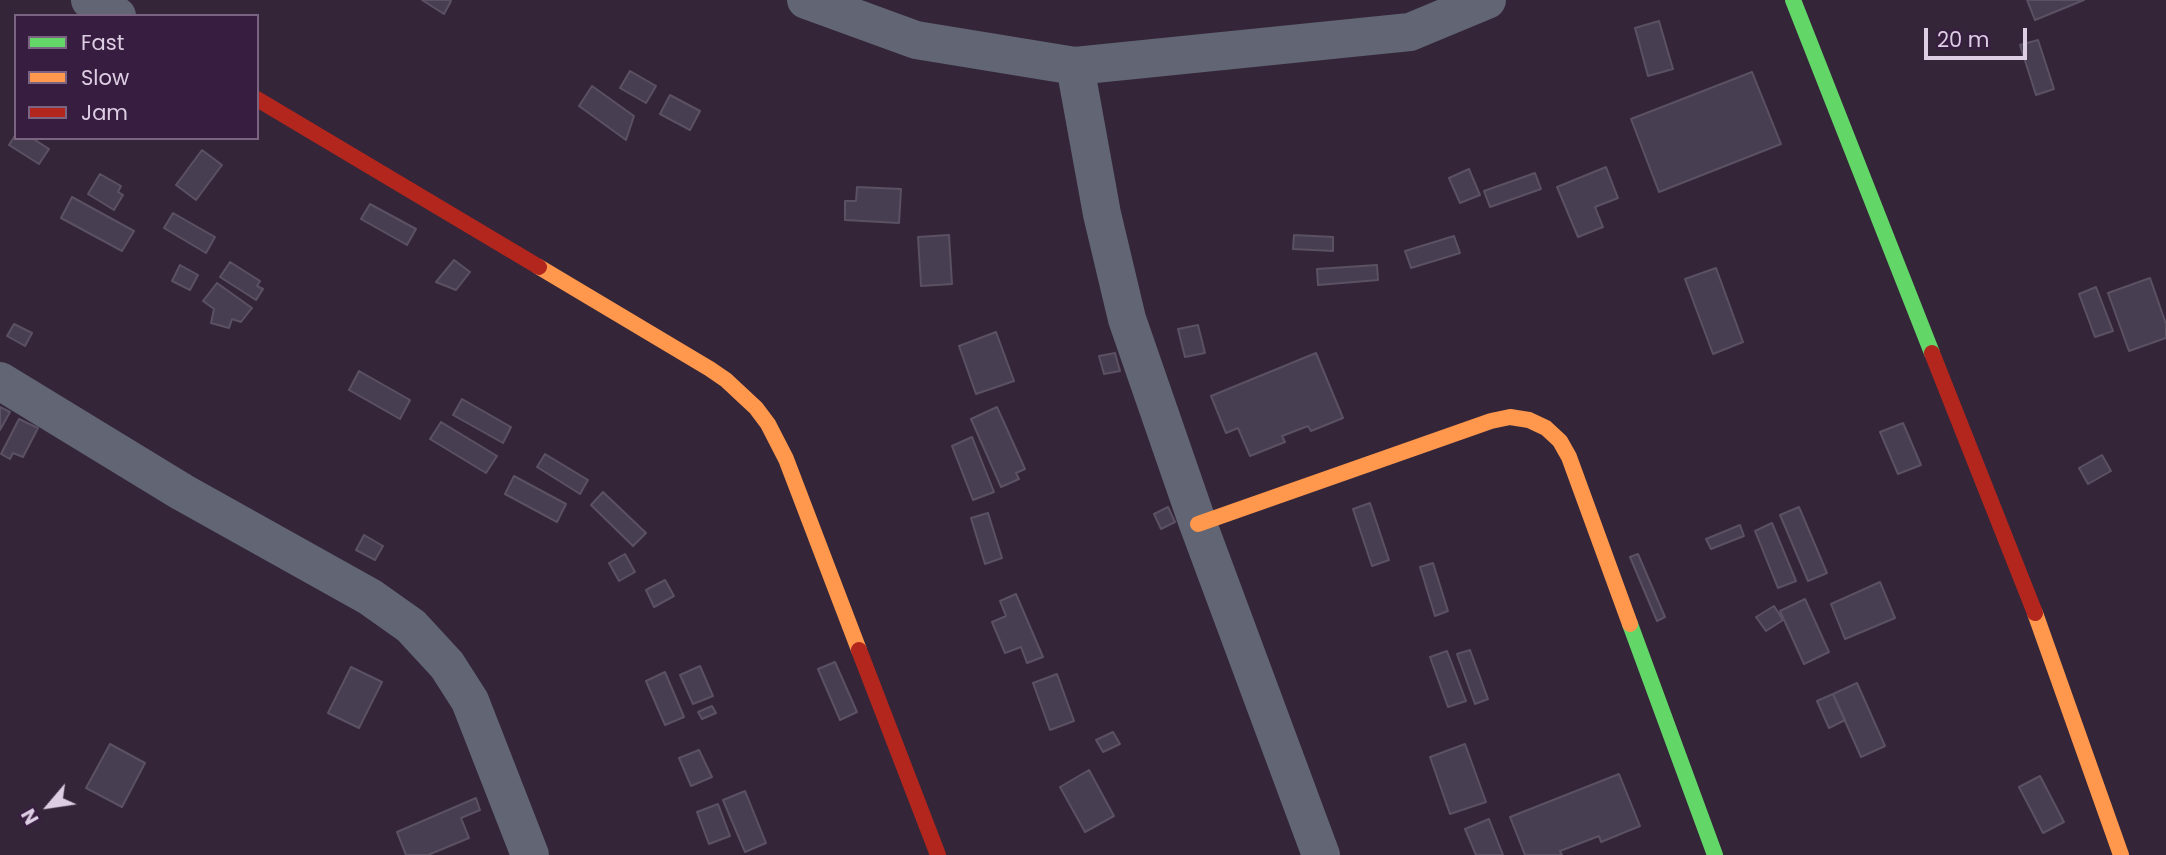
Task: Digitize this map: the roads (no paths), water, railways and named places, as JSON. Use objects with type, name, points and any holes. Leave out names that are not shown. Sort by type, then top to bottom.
[{"type":"street","points":[[90,0],[114,14]]},
{"type":"street","points":[[806,0],[916,40],[1075,66],[1402,16],[1487,0]]},
{"type":"street","points":[[1793,0],[2049,650],[2121,855]]},
{"type":"street","points":[[1075,66],[1102,214],[1127,319],[1198,524],[1321,855]]},
{"type":"street","points":[[259,100],[710,369],[756,408],[768,424],[786,459],[938,855]]},
{"type":"street","points":[[0,381],[182,492],[370,597],[411,626],[447,665],[470,701],[530,855]]},
{"type":"street","points":[[1198,524],[1491,421],[1510,417],[1529,419],[1546,428],[1560,441],[1569,457],[1714,855]]}]
